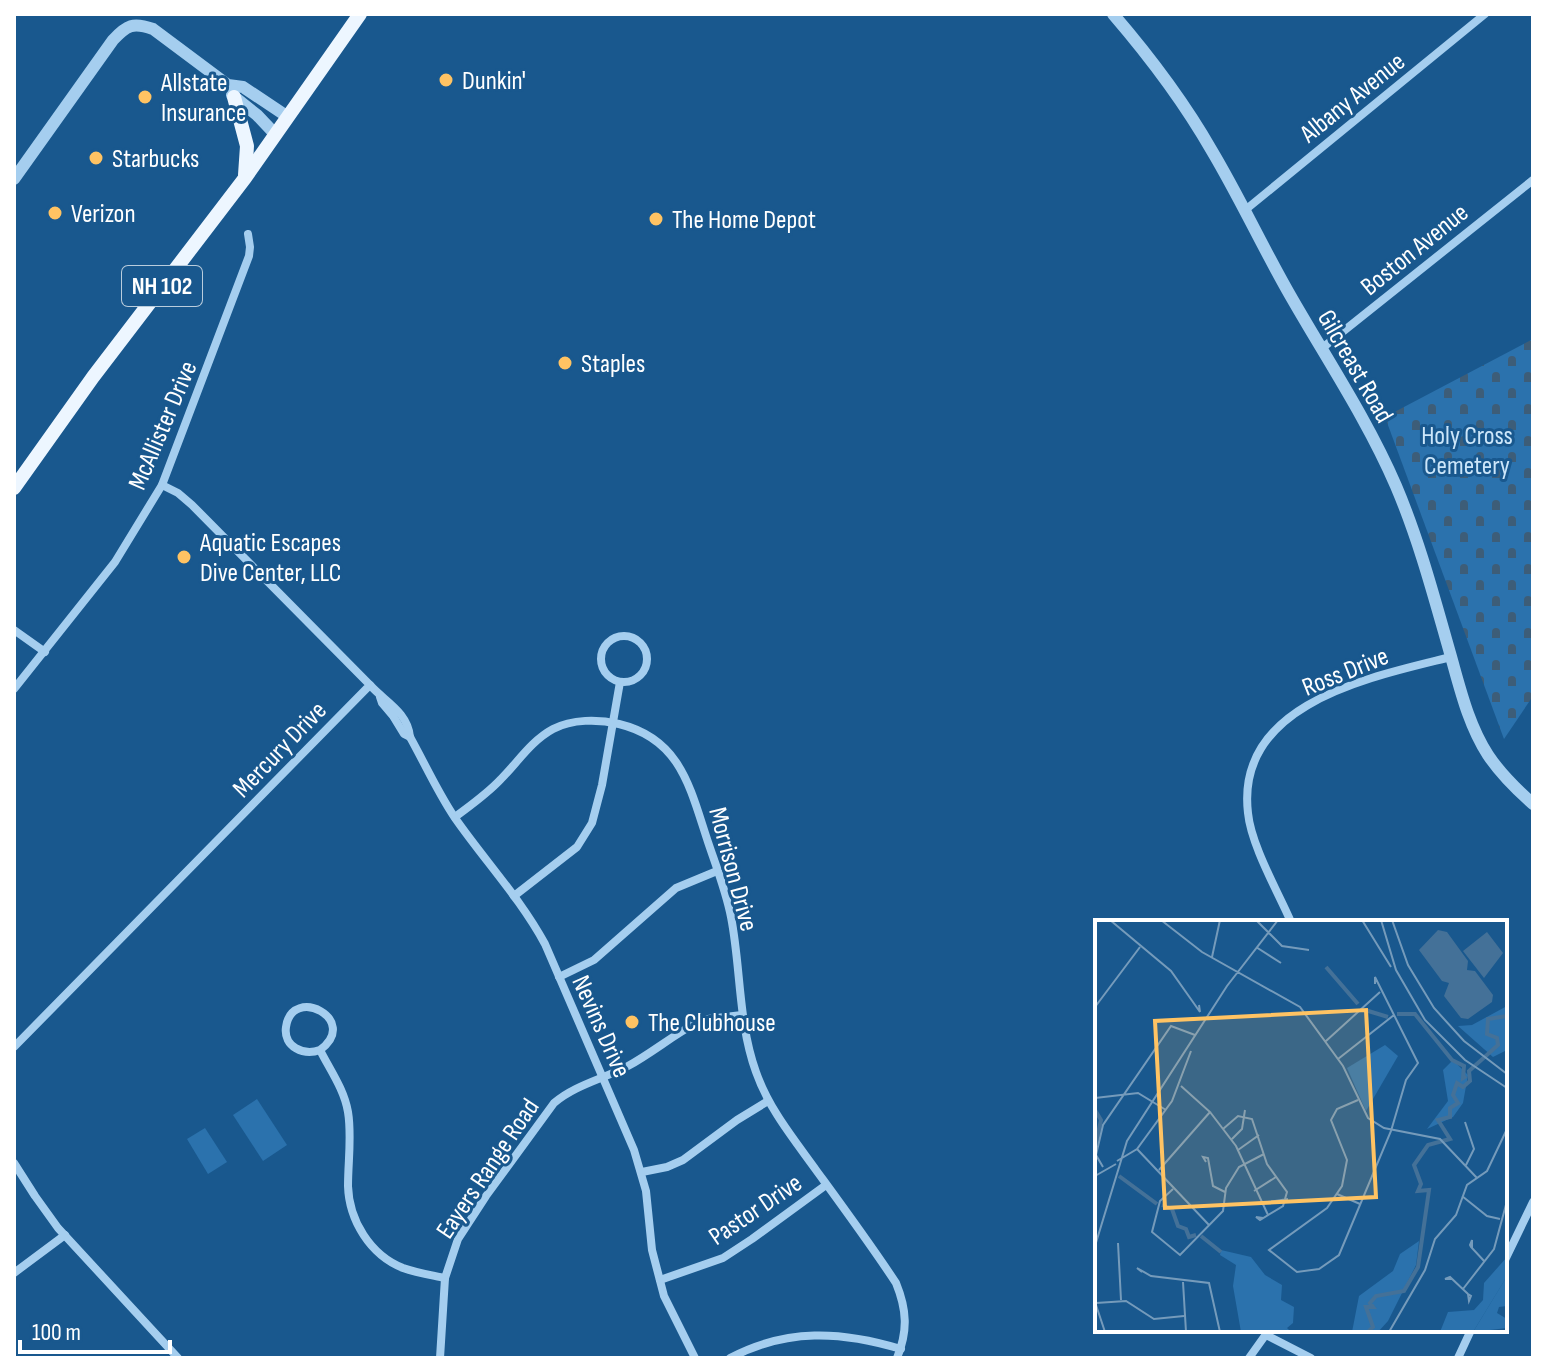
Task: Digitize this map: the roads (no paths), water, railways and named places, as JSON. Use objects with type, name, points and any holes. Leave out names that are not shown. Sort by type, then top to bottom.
[{"type":"main road","name":"NH 102","points":[[14,488],[93,377],[245,178],[360,14]]},
{"type":"main road","points":[[231,91],[247,146],[245,178]]},
{"type":"street","name":"Gilcreast Road","points":[[1113,14],[1175,93],[1213,152],[1354,405],[1397,488],[1434,593],[1468,712],[1482,744],[1502,774],[1533,804]]},
{"type":"street","name":"Albany Avenue","points":[[1244,211],[1485,14]]},
{"type":"street","points":[[14,179],[113,40],[131,25],[153,29],[231,91],[275,134]]},
{"type":"street","points":[[231,91],[243,87],[288,117]]},
{"type":"street","name":"Boston Avenue","points":[[1321,349],[1533,180]]},
{"type":"street","name":"McAllister Drive","points":[[14,689],[115,562],[162,485],[249,256],[248,234]]},
{"type":"street","points":[[162,485],[192,505],[370,685]]},
{"type":"street","points":[[14,630],[45,652]]},
{"type":"street","points":[[627,636],[643,646],[647,660],[639,678],[620,682],[608,676],[601,658],[609,642],[627,636]]},
{"type":"street","name":"Ross Drive","points":[[1290,920],[1255,840],[1248,816],[1247,791],[1252,767],[1262,746],[1295,713],[1336,690],[1451,657]]},
{"type":"street","points":[[514,896],[577,847],[592,823],[602,785],[620,682]]},
{"type":"street","name":"Nevins Drive","points":[[370,685],[400,713],[455,817],[536,928],[604,1078],[642,1172],[652,1250],[660,1280],[670,1310],[695,1358]]},
{"type":"street","name":"Mercury Drive","points":[[14,1047],[370,685]]},
{"type":"street","name":"Morrison Drive","points":[[455,817],[484,796],[532,745],[555,728],[580,721],[612,722],[643,731],[677,761],[689,785],[730,914],[742,1015],[751,1056],[768,1101],[896,1283],[906,1326],[899,1354]]},
{"type":"street","points":[[559,977],[594,960],[676,888],[717,871]]},
{"type":"street","points":[[305,1007],[315,1008],[324,1012],[330,1020],[332,1035],[320,1050],[305,1053],[289,1042],[286,1027],[296,1011],[305,1007]]},
{"type":"street","name":"Eayers Range Road","points":[[440,1358],[445,1278],[453,1250],[545,1113],[562,1096],[644,1057],[698,1022],[742,1015]]},
{"type":"street","points":[[320,1050],[340,1086],[348,1112],[348,1188],[356,1222],[370,1243],[390,1261],[420,1273],[445,1278]]},
{"type":"street","points":[[642,1172],[683,1160],[768,1101]]},
{"type":"street","points":[[14,1163],[65,1235],[178,1358]]},
{"type":"street","name":"Pastor Drive","points":[[660,1280],[723,1258],[826,1185]]},
{"type":"street","points":[[1507,1256],[1533,1202]]},
{"type":"street","points":[[14,1273],[65,1235]]},
{"type":"street","points":[[1249,1358],[1267,1332],[1311,1358]]},
{"type":"street","points":[[1458,1358],[1470,1332]]},
{"type":"street","points":[[730,1358],[756,1346],[794,1337],[820,1335],[871,1340],[899,1354]]},
{"type":"place","name":"Dunkin'","points":[[446,80]]},
{"type":"place","name":"Allstate Insurance","points":[[145,97]]},
{"type":"place","name":"Starbucks","points":[[96,158]]},
{"type":"place","name":"Verizon","points":[[55,213]]},
{"type":"place","name":"The Home Depot","points":[[656,219]]},
{"type":"place","name":"Staples","points":[[565,363]]},
{"type":"place","name":"Aquatic Escapes Dive Center, LLC","points":[[184,557]]},
{"type":"place","name":"The Clubhouse","points":[[632,1022]]},
{"type":"park label","name":"Holy Cross Cemetery","points":[[1467,450]]}]
